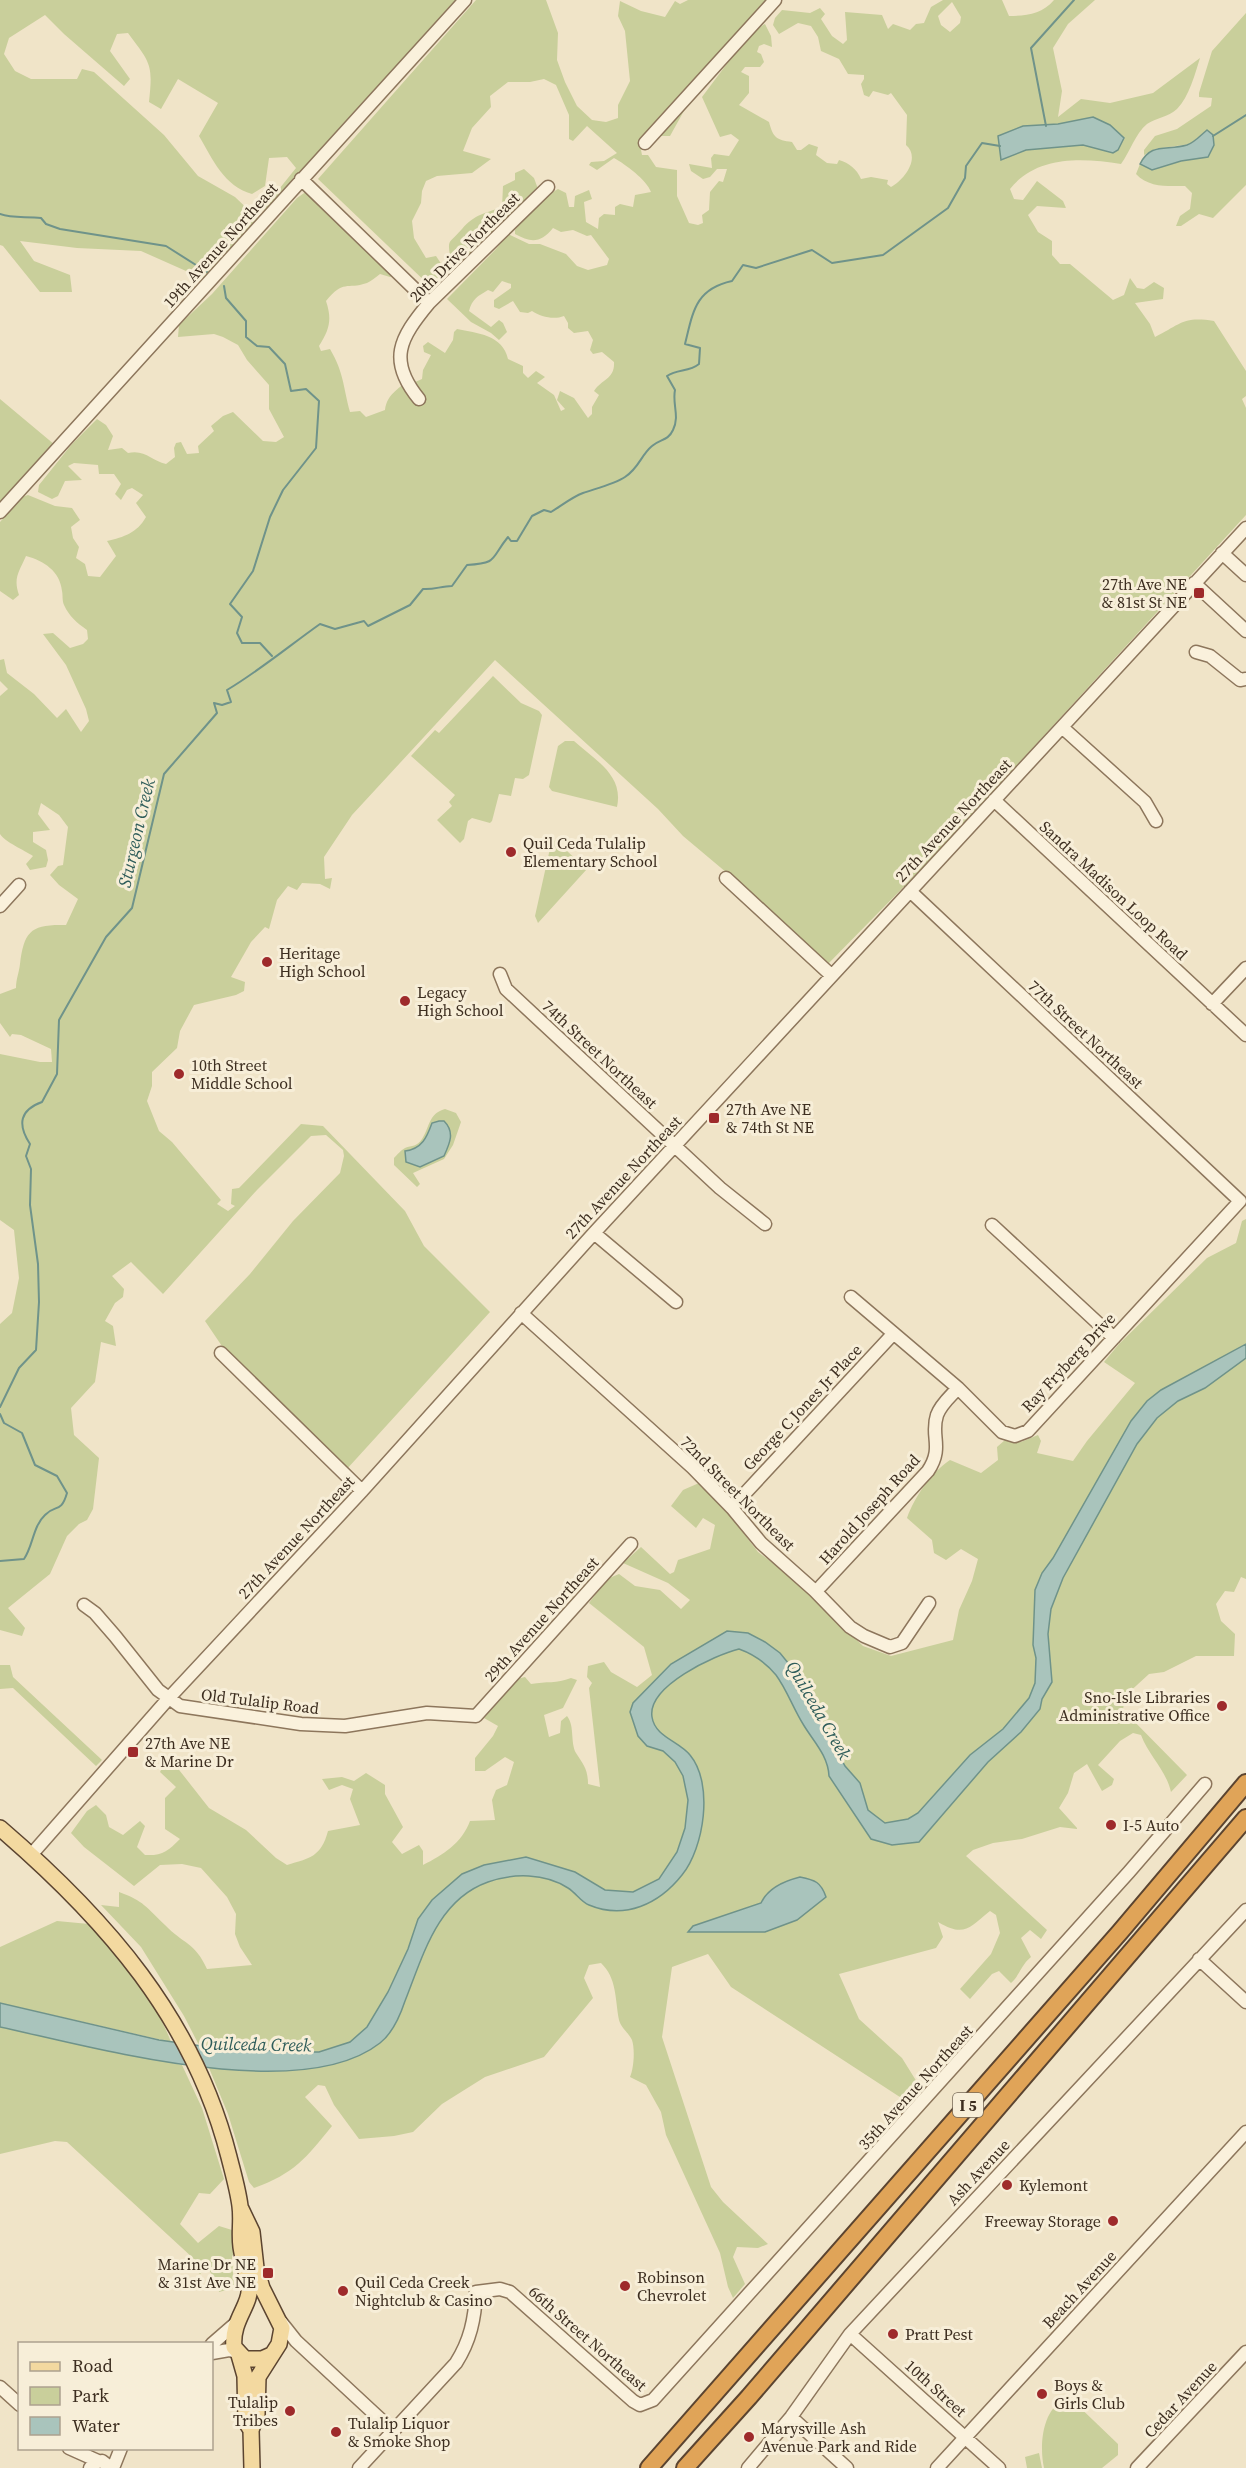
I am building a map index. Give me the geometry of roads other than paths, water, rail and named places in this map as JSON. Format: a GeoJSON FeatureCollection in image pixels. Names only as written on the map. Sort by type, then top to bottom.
{"type":"FeatureCollection","features":[{"type":"Feature","properties":{"kind":"highway","name":"I 5"},"geometry":{"type":"LineString","coordinates":[[649,2468],[1104,1950],[1246,1782]]}},
{"type":"Feature","properties":{"kind":"highway","name":"I 5"},"geometry":{"type":"LineString","coordinates":[[685,2468],[749,2397],[1246,1818]]}},
{"type":"Feature","properties":{"kind":"highway"},"geometry":{"type":"LineString","coordinates":[[696,2468],[749,2397]]}},
{"type":"Feature","properties":{"kind":"highway"},"geometry":{"type":"LineString","coordinates":[[644,2468],[687,2426]]}},
{"type":"Feature","properties":{"kind":"main road"},"geometry":{"type":"LineString","coordinates":[[0,1828],[88,1910],[144,1978],[170,2016],[189,2050],[220,2127],[240,2207],[240,2244],[250,2290],[233,2339],[245,2376],[246,2422],[251,2430]]}},
{"type":"Feature","properties":{"kind":"main road"},"geometry":{"type":"LineString","coordinates":[[240,2207],[252,2232],[256,2268],[262,2288],[278,2316],[282,2334],[258,2377],[257,2414],[251,2430],[252,2468]]}},
{"type":"Feature","properties":{"kind":"main road"},"geometry":{"type":"LineString","coordinates":[[239,2317],[249,2306],[259,2304],[266,2305],[278,2316]]}},
{"type":"Feature","properties":{"kind":"main road"},"geometry":{"type":"LineString","coordinates":[[238,2354],[252,2360],[273,2352]]}},
{"type":"Feature","properties":{"kind":"street","name":"19th Avenue Northeast"},"geometry":{"type":"LineString","coordinates":[[0,512],[465,0]]}},
{"type":"Feature","properties":{"kind":"street"},"geometry":{"type":"LineString","coordinates":[[645,143],[775,0]]}},
{"type":"Feature","properties":{"kind":"street"},"geometry":{"type":"LineString","coordinates":[[301,179],[429,303]]}},
{"type":"Feature","properties":{"kind":"street","name":"20th Drive Northeast"},"geometry":{"type":"LineString","coordinates":[[419,399],[405,378],[399,348],[412,323],[429,303],[548,187]]}},
{"type":"Feature","properties":{"kind":"street","name":"27th Avenue Northeast"},"geometry":{"type":"LineString","coordinates":[[31,1855],[168,1699],[362,1491],[594,1233],[1246,528]]}},
{"type":"Feature","properties":{"kind":"street"},"geometry":{"type":"LineString","coordinates":[[1222,553],[1246,575]]}},
{"type":"Feature","properties":{"kind":"street"},"geometry":{"type":"LineString","coordinates":[[1194,583],[1246,631]]}},
{"type":"Feature","properties":{"kind":"street"},"geometry":{"type":"LineString","coordinates":[[1196,652],[1210,656],[1240,680],[1246,679]]}},
{"type":"Feature","properties":{"kind":"street"},"geometry":{"type":"LineString","coordinates":[[1063,728],[1145,802],[1156,821]]}},
{"type":"Feature","properties":{"kind":"street","name":"Sandra Madison Loop Road"},"geometry":{"type":"LineString","coordinates":[[994,800],[1246,1035]]}},
{"type":"Feature","properties":{"kind":"street"},"geometry":{"type":"LineString","coordinates":[[726,878],[831,975]]}},
{"type":"Feature","properties":{"kind":"street"},"geometry":{"type":"LineString","coordinates":[[0,906],[19,885]]}},
{"type":"Feature","properties":{"kind":"street","name":"77th Street Northeast"},"geometry":{"type":"LineString","coordinates":[[909,891],[1243,1201]]}},
{"type":"Feature","properties":{"kind":"street"},"geometry":{"type":"LineString","coordinates":[[1212,1004],[1246,968]]}},
{"type":"Feature","properties":{"kind":"street","name":"74th Street Northeast"},"geometry":{"type":"LineString","coordinates":[[500,974],[503,992],[720,1188],[765,1224]]}},
{"type":"Feature","properties":{"kind":"street","name":"Ray Fryberg Drive"},"geometry":{"type":"LineString","coordinates":[[851,1297],[958,1388],[1002,1432],[1015,1436],[1028,1431],[1243,1201]]}},
{"type":"Feature","properties":{"kind":"street"},"geometry":{"type":"LineString","coordinates":[[992,1225],[1114,1338]]}},
{"type":"Feature","properties":{"kind":"street"},"geometry":{"type":"LineString","coordinates":[[594,1233],[675,1302]]}},
{"type":"Feature","properties":{"kind":"street","name":"72nd Street Northeast"},"geometry":{"type":"LineString","coordinates":[[521,1313],[693,1468],[732,1508],[760,1543],[815,1591],[850,1627],[890,1647],[902,1643],[929,1603]]}},
{"type":"Feature","properties":{"kind":"street","name":"George C Jones Jr Place"},"geometry":{"type":"LineString","coordinates":[[736,1503],[893,1334]]}},
{"type":"Feature","properties":{"kind":"street"},"geometry":{"type":"LineString","coordinates":[[221,1353],[362,1491]]}},
{"type":"Feature","properties":{"kind":"street","name":"Harold Joseph Road"},"geometry":{"type":"LineString","coordinates":[[821,1586],[928,1471],[936,1454],[935,1422],[938,1413],[958,1388]]}},
{"type":"Feature","properties":{"kind":"street","name":"29th Avenue Northeast"},"geometry":{"type":"LineString","coordinates":[[476,1716],[631,1544]]}},
{"type":"Feature","properties":{"kind":"street","name":"Old Tulalip Road"},"geometry":{"type":"LineString","coordinates":[[84,1605],[95,1613],[158,1690],[173,1704],[301,1724],[345,1726],[427,1713],[476,1716]]}},
{"type":"Feature","properties":{"kind":"street","name":"35th Avenue Northeast"},"geometry":{"type":"LineString","coordinates":[[643,2404],[653,2400],[678,2374],[1129,1872],[1204,1784]]}},
{"type":"Feature","properties":{"kind":"street","name":"Ash Avenue"},"geometry":{"type":"LineString","coordinates":[[748,2468],[791,2417],[850,2334],[1246,1910]]}},
{"type":"Feature","properties":{"kind":"street"},"geometry":{"type":"LineString","coordinates":[[1199,1959],[1246,2002]]}},
{"type":"Feature","properties":{"kind":"street","name":"Beach Avenue"},"geometry":{"type":"LineString","coordinates":[[937,2468],[1246,2132]]}},
{"type":"Feature","properties":{"kind":"street","name":"66th Street Northeast"},"geometry":{"type":"LineString","coordinates":[[392,2430],[456,2363],[473,2325],[476,2292],[500,2289],[510,2292],[633,2401],[643,2404]]}},
{"type":"Feature","properties":{"kind":"street"},"geometry":{"type":"LineString","coordinates":[[278,2316],[306,2351],[392,2430],[359,2468]]}},
{"type":"Feature","properties":{"kind":"street"},"geometry":{"type":"LineString","coordinates":[[213,2343],[239,2317]]}},
{"type":"Feature","properties":{"kind":"street","name":"10th Street"},"geometry":{"type":"LineString","coordinates":[[850,2334],[999,2468]]}},
{"type":"Feature","properties":{"kind":"street"},"geometry":{"type":"LineString","coordinates":[[273,2352],[293,2348],[306,2351]]}},
{"type":"Feature","properties":{"kind":"street"},"geometry":{"type":"LineString","coordinates":[[213,2353],[229,2350],[238,2354]]}},
{"type":"Feature","properties":{"kind":"street","name":"Cedar Avenue"},"geometry":{"type":"LineString","coordinates":[[1137,2468],[1246,2352]]}},
{"type":"Feature","properties":{"kind":"street"},"geometry":{"type":"LineString","coordinates":[[0,2387],[18,2403]]}},
{"type":"Feature","properties":{"kind":"street"},"geometry":{"type":"LineString","coordinates":[[791,2417],[847,2468]]}},
{"type":"Feature","properties":{"kind":"street"},"geometry":{"type":"LineString","coordinates":[[72,2450],[100,2466]]}},
{"type":"Feature","properties":{"kind":"street"},"geometry":{"type":"LineString","coordinates":[[100,2466],[112,2450]]}},
{"type":"Feature","properties":{"kind":"street"},"geometry":{"type":"LineString","coordinates":[[100,2466],[119,2450]]}},
{"type":"Feature","properties":{"kind":"water"},"geometry":{"type":"Polygon","coordinates":[[[1093,117],[1110,125],[1124,138],[1118,150],[1113,153],[1083,145],[1026,150],[1001,160],[998,136],[1023,126],[1058,124],[1093,117]]]}},
{"type":"Feature","properties":{"kind":"water"},"geometry":{"type":"Polygon","coordinates":[[[1207,130],[1213,135],[1214,145],[1208,157],[1181,161],[1152,170],[1140,164],[1144,157],[1154,150],[1187,145],[1207,130]]]}},
{"type":"Feature","properties":{"kind":"water"},"geometry":{"type":"Polygon","coordinates":[[[444,1121],[450,1133],[450,1142],[444,1156],[420,1167],[406,1162],[405,1151],[420,1145],[432,1123],[444,1121]]]}},
{"type":"Feature","properties":{"kind":"water","name":"Quilceda Creek"},"geometry":{"type":"Polygon","coordinates":[[[1246,1344],[1246,1358],[1205,1388],[1178,1401],[1157,1418],[1137,1444],[1063,1578],[1051,1609],[1048,1634],[1052,1682],[1042,1699],[1040,1709],[1021,1732],[988,1762],[919,1842],[892,1845],[871,1839],[829,1776],[823,1755],[776,1675],[759,1659],[739,1649],[700,1665],[671,1683],[653,1705],[654,1724],[662,1734],[690,1755],[697,1767],[704,1799],[701,1833],[696,1849],[690,1863],[673,1885],[652,1901],[628,1910],[615,1911],[589,1905],[568,1888],[539,1877],[508,1877],[488,1882],[471,1890],[456,1902],[434,1931],[398,2018],[389,2034],[380,2043],[345,2061],[300,2070],[249,2071],[195,2066],[87,2047],[0,2027],[0,2003],[159,2040],[216,2048],[250,2047],[278,2052],[319,2052],[350,2042],[367,2027],[388,1992],[408,1949],[418,1919],[432,1900],[462,1874],[484,1865],[526,1857],[575,1872],[605,1890],[633,1892],[659,1879],[677,1852],[685,1828],[688,1800],[683,1776],[675,1762],[663,1751],[647,1746],[638,1736],[630,1712],[633,1703],[671,1664],[727,1631],[748,1633],[780,1653],[793,1669],[845,1766],[860,1783],[868,1810],[885,1823],[908,1819],[918,1813],[970,1755],[1003,1729],[1029,1698],[1035,1683],[1036,1658],[1033,1645],[1035,1590],[1042,1573],[1053,1558],[1131,1421],[1147,1401],[1161,1390],[1246,1344]]]}},
{"type":"Feature","properties":{"kind":"water"},"geometry":{"type":"Polygon","coordinates":[[[800,1877],[817,1882],[826,1897],[797,1920],[765,1932],[688,1932],[693,1926],[761,1903],[777,1886],[800,1877]]]}},
{"type":"Feature","properties":{"kind":"waterway"},"geometry":{"type":"LineString","coordinates":[[1046,126],[1031,48],[1074,0]]}},
{"type":"Feature","properties":{"kind":"waterway","name":"Sturgeon Creek"},"geometry":{"type":"LineString","coordinates":[[1213,136],[1246,115]]}},
{"type":"Feature","properties":{"kind":"waterway","name":"Sturgeon Creek"},"geometry":{"type":"LineString","coordinates":[[0,1407],[19,1368],[36,1350],[39,1302],[38,1264],[30,1205],[31,1169],[26,1156],[30,1144],[23,1130],[23,1118],[29,1109],[42,1102],[57,1074],[59,1020],[106,937],[132,908],[164,774],[217,713],[214,703],[222,705],[231,702],[227,690],[320,624],[335,629],[364,621],[368,626],[410,605],[423,589],[452,586],[467,565],[489,561],[508,537],[511,541],[517,541],[532,516],[544,510],[551,512],[579,495],[621,480],[634,470],[648,450],[669,436],[673,430],[676,420],[675,390],[667,376],[699,364],[700,348],[685,344],[694,312],[703,296],[710,290],[732,281],[743,265],[756,268],[812,250],[832,263],[883,255],[948,208],[965,178],[966,166],[982,143],[1000,146]]}},
{"type":"Feature","properties":{"kind":"waterway"},"geometry":{"type":"LineString","coordinates":[[0,214],[41,218],[46,224],[60,229],[166,246],[207,272]]}},
{"type":"Feature","properties":{"kind":"waterway"},"geometry":{"type":"LineString","coordinates":[[224,286],[226,298],[246,321],[246,337],[257,346],[269,347],[285,364],[291,391],[306,389],[319,401],[316,448],[283,490],[270,517],[253,571],[230,604],[242,617],[237,633],[242,643],[260,643],[272,656]]}},
{"type":"Feature","properties":{"kind":"waterway","name":"Sturgeon Creek"},"geometry":{"type":"LineString","coordinates":[[0,1414],[4,1423],[22,1433],[35,1465],[57,1476],[67,1493],[62,1504],[41,1520],[24,1559],[0,1561]]}},
{"type":"Feature","properties":{"kind":"place","name":"27th Ave NE & 81st St NE"},"geometry":{"type":"Point","coordinates":[1199,593]}},
{"type":"Feature","properties":{"kind":"place","name":"Quil Ceda Tulalip Elementary School"},"geometry":{"type":"Point","coordinates":[511,852]}},
{"type":"Feature","properties":{"kind":"place","name":"Heritage High School"},"geometry":{"type":"Point","coordinates":[267,962]}},
{"type":"Feature","properties":{"kind":"place","name":"Legacy High School"},"geometry":{"type":"Point","coordinates":[405,1001]}},
{"type":"Feature","properties":{"kind":"place","name":"10th Street Middle School"},"geometry":{"type":"Point","coordinates":[179,1074]}},
{"type":"Feature","properties":{"kind":"place","name":"27th Ave NE & 74th St NE"},"geometry":{"type":"Point","coordinates":[714,1118]}},
{"type":"Feature","properties":{"kind":"place","name":"Sno-Isle Libraries Administrative Office"},"geometry":{"type":"Point","coordinates":[1222,1706]}},
{"type":"Feature","properties":{"kind":"place","name":"27th Ave NE & Marine Dr"},"geometry":{"type":"Point","coordinates":[133,1752]}},
{"type":"Feature","properties":{"kind":"place","name":"I-5 Auto"},"geometry":{"type":"Point","coordinates":[1111,1825]}},
{"type":"Feature","properties":{"kind":"place","name":"Kylemont"},"geometry":{"type":"Point","coordinates":[1007,2185]}},
{"type":"Feature","properties":{"kind":"place","name":"Freeway Storage"},"geometry":{"type":"Point","coordinates":[1113,2221]}},
{"type":"Feature","properties":{"kind":"place","name":"Marine Dr NE & 31st Ave NE"},"geometry":{"type":"Point","coordinates":[268,2273]}},
{"type":"Feature","properties":{"kind":"place","name":"Robinson Chevrolet"},"geometry":{"type":"Point","coordinates":[625,2286]}},
{"type":"Feature","properties":{"kind":"place","name":"Quil Ceda Creek Nightclub & Casino"},"geometry":{"type":"Point","coordinates":[343,2291]}},
{"type":"Feature","properties":{"kind":"place","name":"Pratt Pest"},"geometry":{"type":"Point","coordinates":[893,2334]}},
{"type":"Feature","properties":{"kind":"place","name":"Boys & Girls Club"},"geometry":{"type":"Point","coordinates":[1042,2394]}},
{"type":"Feature","properties":{"kind":"place","name":"Tulalip Tribes"},"geometry":{"type":"Point","coordinates":[290,2411]}},
{"type":"Feature","properties":{"kind":"place","name":"Tulalip Liquor & Smoke Shop"},"geometry":{"type":"Point","coordinates":[336,2432]}},
{"type":"Feature","properties":{"kind":"place","name":"Marysville Ash Avenue Park and Ride"},"geometry":{"type":"Point","coordinates":[749,2437]}}]}
